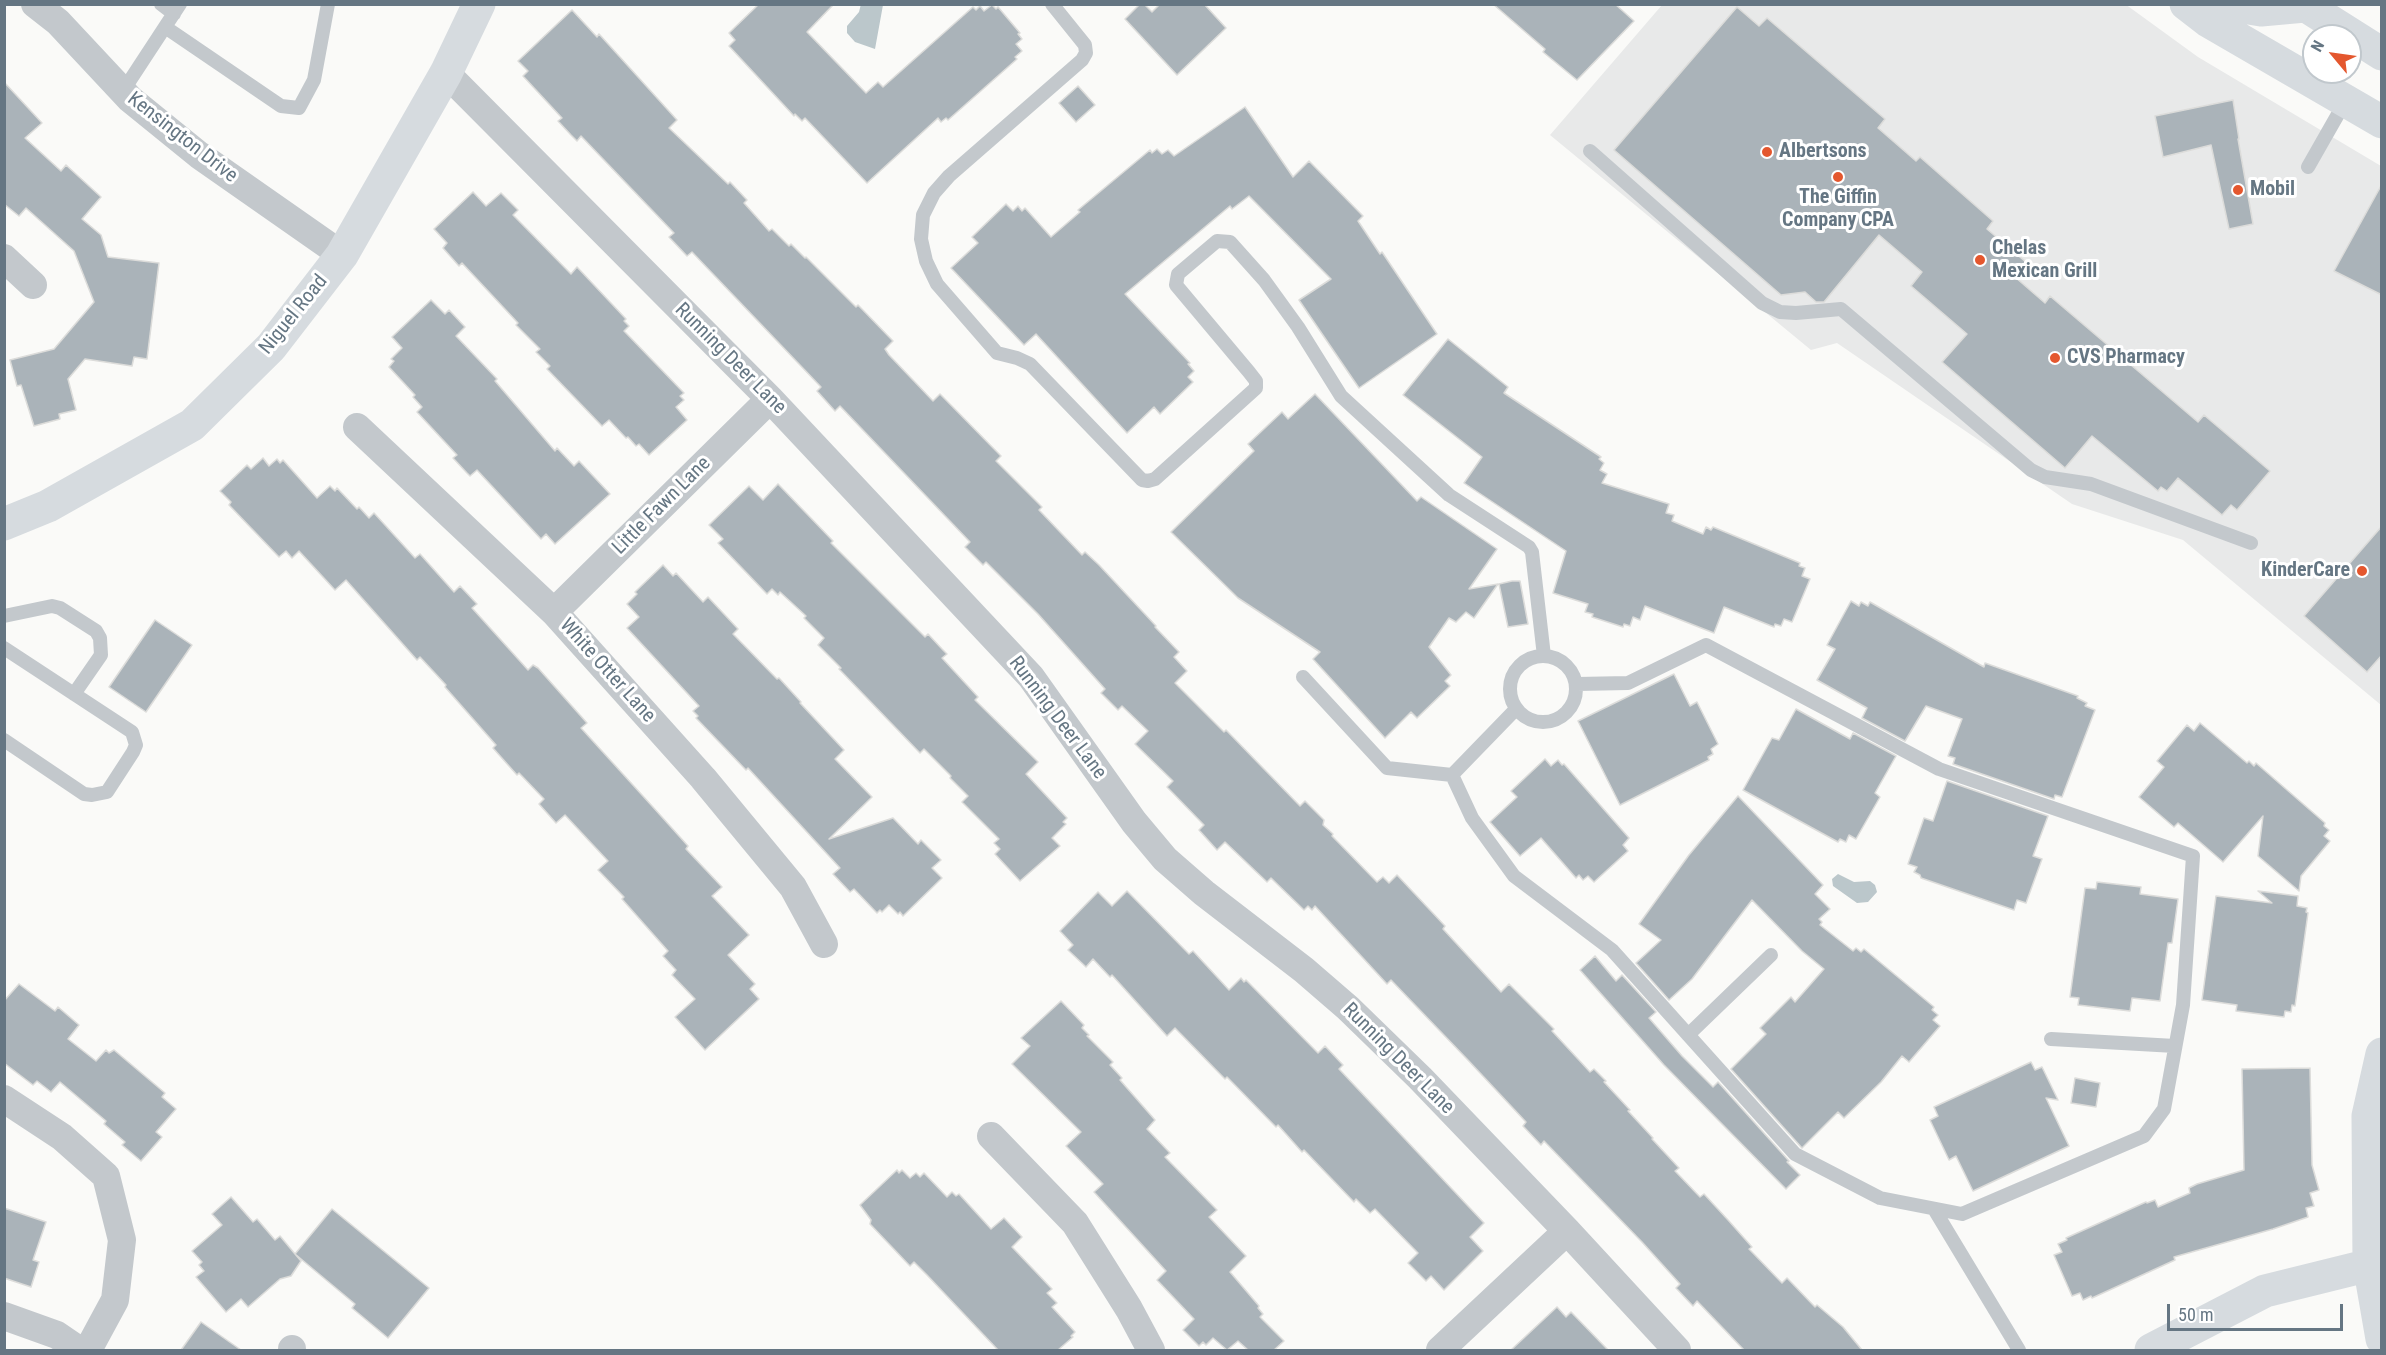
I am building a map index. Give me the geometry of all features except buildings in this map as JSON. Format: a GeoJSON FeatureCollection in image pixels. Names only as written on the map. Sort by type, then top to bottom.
{"type":"FeatureCollection","features":[{"type":"Feature","properties":{"kind":"main road","name":"Niguel Road"},"geometry":{"type":"LineString","coordinates":[[4,524],[48,506],[192,425],[271,347],[342,255],[446,73],[480,4]]}},
{"type":"Feature","properties":{"kind":"main road"},"geometry":{"type":"LineString","coordinates":[[2200,7],[2260,10],[2304,5],[2382,54]]}},
{"type":"Feature","properties":{"kind":"main road"},"geometry":{"type":"LineString","coordinates":[[2200,7],[2345,102],[2382,122]]}},
{"type":"Feature","properties":{"kind":"main road"},"geometry":{"type":"LineString","coordinates":[[2382,1054],[2368,1116],[2375,1263],[2382,1339]]}},
{"type":"Feature","properties":{"kind":"main road"},"geometry":{"type":"LineString","coordinates":[[2151,1350],[2265,1291],[2375,1263]]}},
{"type":"Feature","properties":{"kind":"street","name":"Kensington Drive"},"geometry":{"type":"LineString","coordinates":[[35,4],[58,22],[123,91],[199,155],[342,255]]}},
{"type":"Feature","properties":{"kind":"street","name":"Running Deer Lane"},"geometry":{"type":"LineString","coordinates":[[446,73],[770,399],[1031,677],[1134,822],[1165,859],[1348,1008],[1420,1078],[1677,1350]]}},
{"type":"Feature","properties":{"kind":"street"},"geometry":{"type":"LineString","coordinates":[[4,258],[33,285]]}},
{"type":"Feature","properties":{"kind":"street","name":"Little Fawn Lane"},"geometry":{"type":"LineString","coordinates":[[554,612],[770,399]]}},
{"type":"Feature","properties":{"kind":"street","name":"White Otter Lane"},"geometry":{"type":"LineString","coordinates":[[357,427],[554,612],[703,778],[793,887],[824,944]]}},
{"type":"Feature","properties":{"kind":"street"},"geometry":{"type":"LineString","coordinates":[[4,1099],[62,1137],[106,1176],[122,1240],[116,1300],[88,1350]]}},
{"type":"Feature","properties":{"kind":"street"},"geometry":{"type":"LineString","coordinates":[[991,1136],[1075,1223],[1129,1309],[1151,1350]]}},
{"type":"Feature","properties":{"kind":"street"},"geometry":{"type":"LineString","coordinates":[[1440,1350],[1567,1231]]}},
{"type":"Feature","properties":{"kind":"street"},"geometry":{"type":"LineString","coordinates":[[4,1316],[57,1335],[79,1350]]}},
{"type":"Feature","properties":{"kind":"lane"},"geometry":{"type":"LineString","coordinates":[[123,91],[177,9],[161,4]]}},
{"type":"Feature","properties":{"kind":"lane"},"geometry":{"type":"LineString","coordinates":[[165,27],[281,106],[299,108],[314,81],[328,4]]}},
{"type":"Feature","properties":{"kind":"lane"},"geometry":{"type":"LineString","coordinates":[[1052,4],[1085,45],[1086,53],[1082,60],[950,176],[934,193],[923,215],[921,239],[926,261],[937,284],[997,353],[1030,364],[1142,480],[1148,481],[1155,479],[1256,388],[1256,381],[1176,285],[1178,274],[1217,241],[1230,242],[1263,280],[1298,327],[1341,396],[1449,495],[1529,547],[1532,552],[1544,656]]}},
{"type":"Feature","properties":{"kind":"lane"},"geometry":{"type":"LineString","coordinates":[[2308,167],[2345,102]]}},
{"type":"Feature","properties":{"kind":"lane"},"geometry":{"type":"LineString","coordinates":[[1590,151],[1762,303],[1780,312],[1841,309],[2031,470],[2045,477],[2091,484],[2251,543]]}},
{"type":"Feature","properties":{"kind":"lane"},"geometry":{"type":"LineString","coordinates":[[4,616],[52,606],[60,608],[96,631],[100,638],[101,655],[74,694]]}},
{"type":"Feature","properties":{"kind":"lane"},"geometry":{"type":"LineString","coordinates":[[1452,775],[1472,818],[1514,876],[1612,950],[1795,1154],[1880,1198],[1962,1214],[2144,1136],[2164,1109],[2183,1005],[2193,856],[1939,769],[1706,645],[1628,683],[1577,684]]}},
{"type":"Feature","properties":{"kind":"lane"},"geometry":{"type":"LineString","coordinates":[[4,648],[132,732],[135,738],[134,752],[106,792],[92,795],[84,794],[4,740]]}},
{"type":"Feature","properties":{"kind":"lane"},"geometry":{"type":"LineString","coordinates":[[1544,656],[1565,663],[1573,672],[1577,684],[1572,706],[1565,715],[1555,721],[1543,723],[1533,721],[1516,709],[1511,700],[1512,679],[1524,662],[1544,656]]}},
{"type":"Feature","properties":{"kind":"lane"},"geometry":{"type":"LineString","coordinates":[[1303,677],[1387,768],[1452,775]]}},
{"type":"Feature","properties":{"kind":"lane"},"geometry":{"type":"LineString","coordinates":[[1452,775],[1516,709]]}},
{"type":"Feature","properties":{"kind":"lane"},"geometry":{"type":"LineString","coordinates":[[1688,1035],[1771,955]]}},
{"type":"Feature","properties":{"kind":"lane"},"geometry":{"type":"LineString","coordinates":[[2051,1039],[2175,1046]]}},
{"type":"Feature","properties":{"kind":"lane"},"geometry":{"type":"LineString","coordinates":[[1934,1209],[2019,1350]]}},
{"type":"Feature","properties":{"kind":"shaded area"},"geometry":{"type":"Polygon","coordinates":[[[861,4],[883,5],[875,49],[855,42],[847,33],[847,26],[859,12],[861,4]]]}},
{"type":"Feature","properties":{"kind":"shaded area"},"geometry":{"type":"Polygon","coordinates":[[[2125,4],[2198,57],[2381,166],[2381,705],[2183,540],[2072,504],[1837,343],[1811,350],[1550,135],[1662,5],[2125,4]]]}},
{"type":"Feature","properties":{"kind":"shaded area"},"geometry":{"type":"Polygon","coordinates":[[[1838,874],[1854,882],[1870,881],[1875,885],[1877,892],[1868,902],[1857,903],[1833,886],[1832,879],[1838,874]]]}},
{"type":"Feature","properties":{"kind":"place","name":"Albertsons"},"geometry":{"type":"Point","coordinates":[1767,152]}},
{"type":"Feature","properties":{"kind":"place","name":"The Giffin Company CPA"},"geometry":{"type":"Point","coordinates":[1838,177]}},
{"type":"Feature","properties":{"kind":"place","name":"Mobil"},"geometry":{"type":"Point","coordinates":[2238,190]}},
{"type":"Feature","properties":{"kind":"place","name":"Chelas Mexican Grill"},"geometry":{"type":"Point","coordinates":[1980,260]}},
{"type":"Feature","properties":{"kind":"place","name":"CVS Pharmacy"},"geometry":{"type":"Point","coordinates":[2055,358]}},
{"type":"Feature","properties":{"kind":"place","name":"KinderCare"},"geometry":{"type":"Point","coordinates":[2362,571]}}]}
